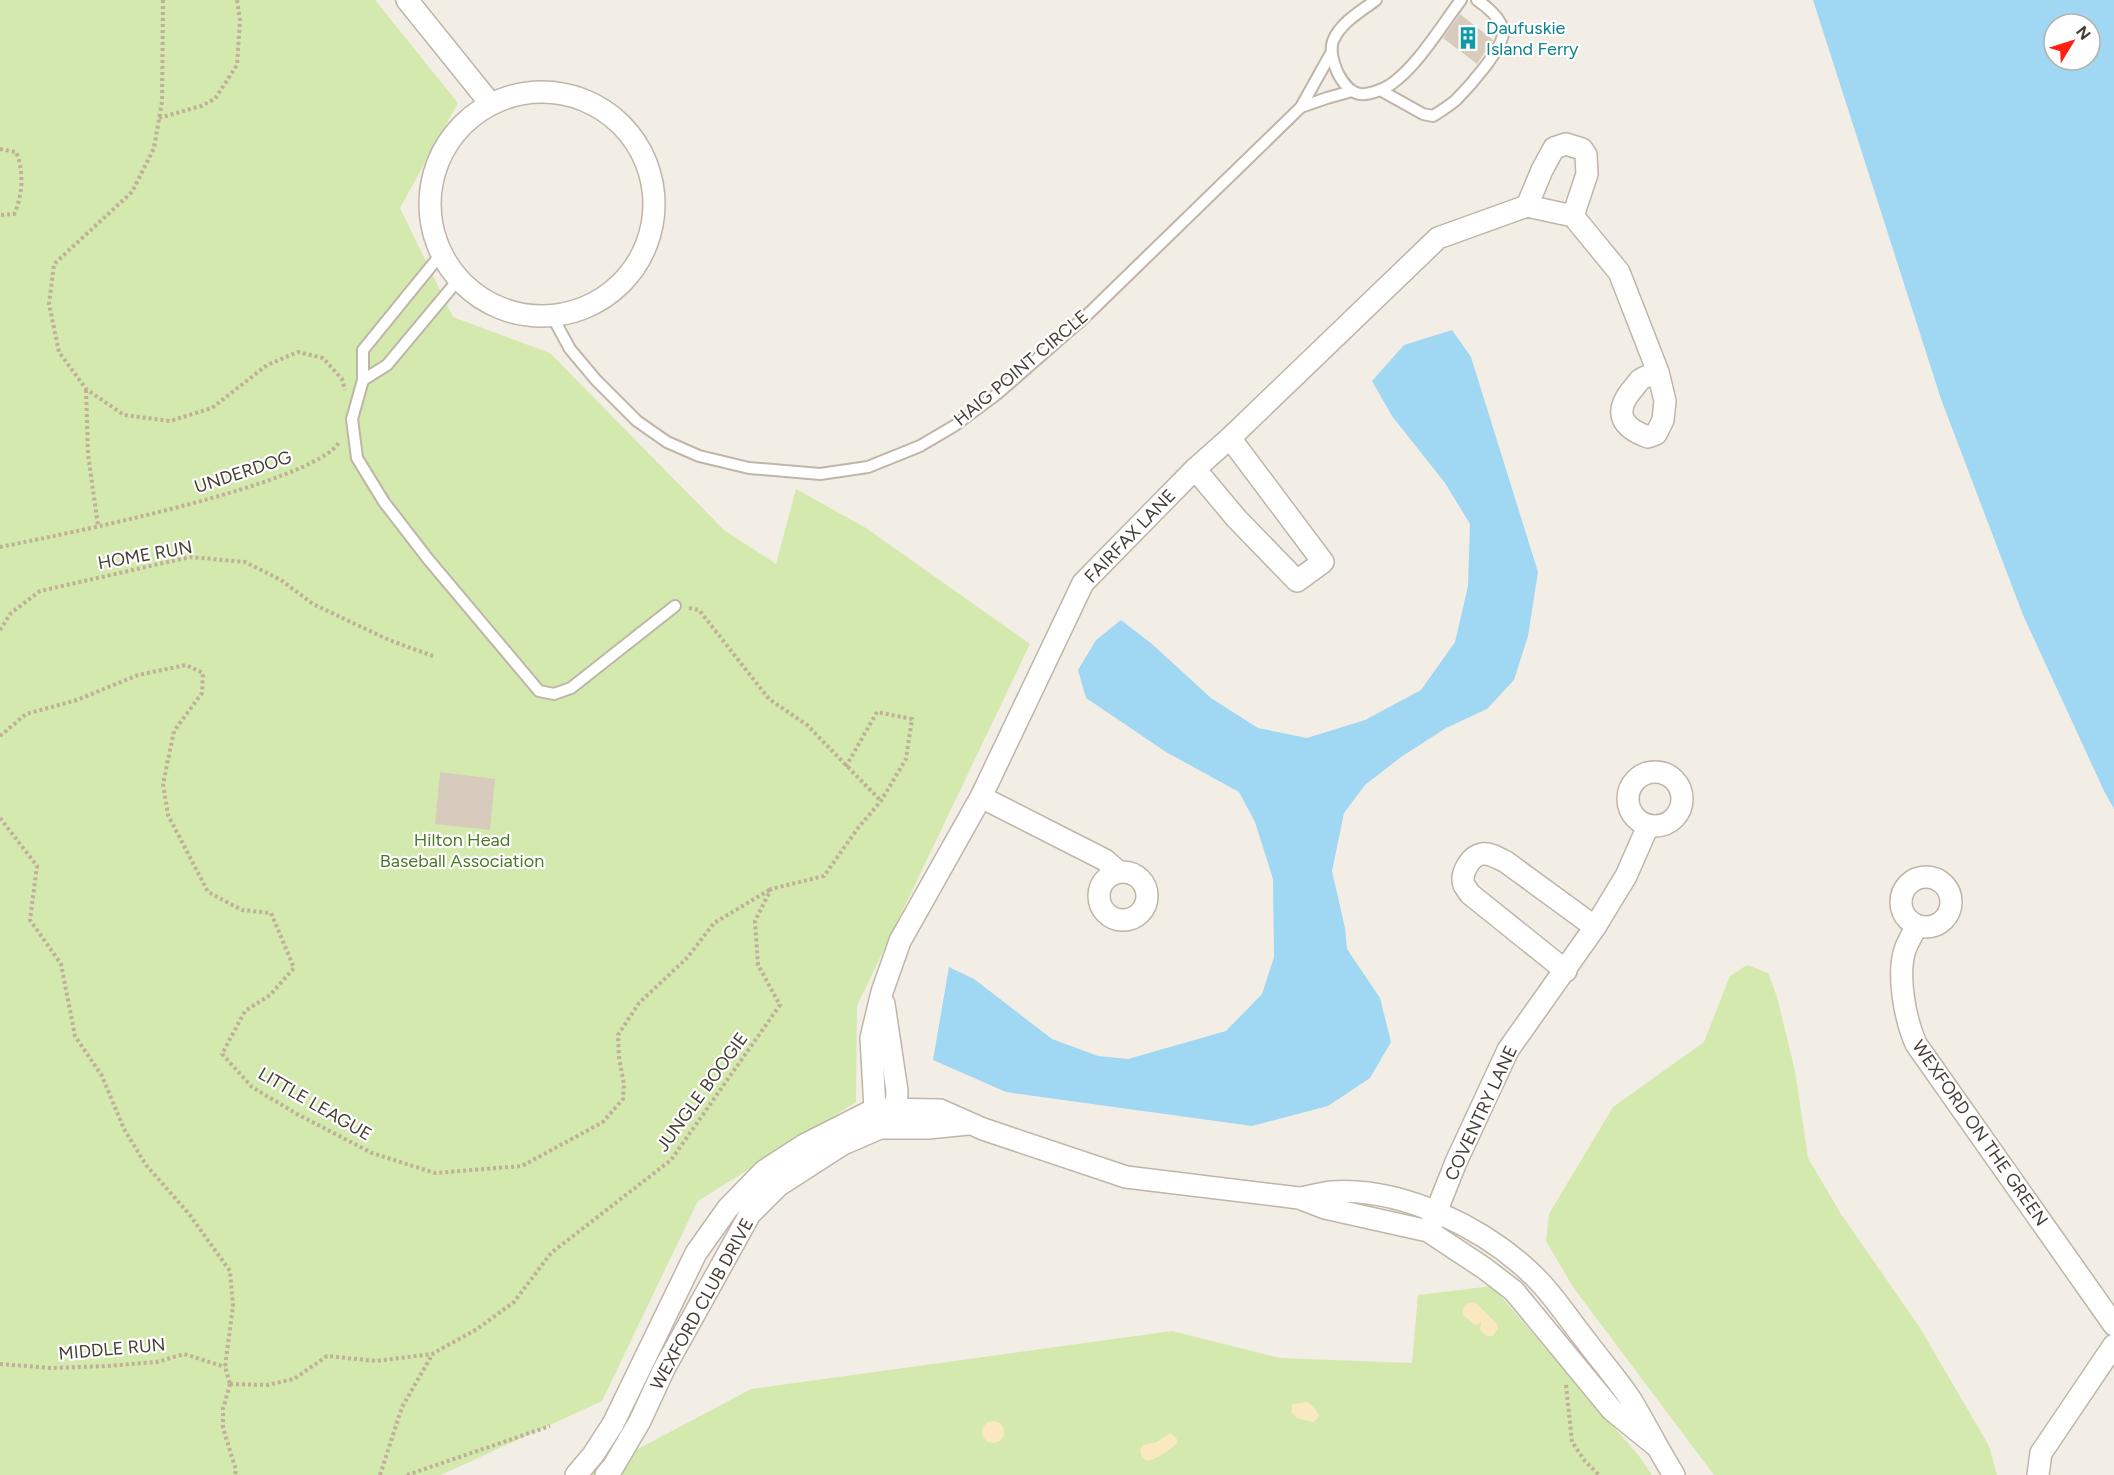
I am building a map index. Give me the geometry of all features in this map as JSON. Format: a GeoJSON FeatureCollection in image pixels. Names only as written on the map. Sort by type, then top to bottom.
{"type":"FeatureCollection","features":[{"type":"Feature","properties":{"kind":"street"},"geometry":{"type":"LineString","coordinates":[[407,0],[490,103]]}},
{"type":"Feature","properties":{"kind":"street"},"geometry":{"type":"LineString","coordinates":[[524,92],[560,92],[594,104],[623,126],[644,156],[654,190],[652,226],[640,260],[617,288],[587,307],[552,316],[518,314],[485,302],[458,280],[441,254],[429,218],[430,183],[442,151],[462,123],[490,103],[524,92]]}},
{"type":"Feature","properties":{"kind":"street"},"geometry":{"type":"LineString","coordinates":[[1573,216],[1587,174],[1586,155],[1582,149],[1566,144],[1554,148],[1527,206],[1573,216],[1619,272],[1658,372]]}},
{"type":"Feature","properties":{"kind":"street","name":"FAIRFAX LANE"},"geometry":{"type":"LineString","coordinates":[[888,1119],[897,1091],[882,992],[900,941],[981,797],[1083,583],[1195,469],[1438,238],[1527,206]]}},
{"type":"Feature","properties":{"kind":"street"},"geometry":{"type":"LineString","coordinates":[[1195,469],[1236,518],[1297,581],[1323,562],[1230,438]]}},
{"type":"Feature","properties":{"kind":"street"},"geometry":{"type":"LineString","coordinates":[[981,797],[1105,860],[1119,872]]}},
{"type":"Feature","properties":{"kind":"street","name":"COVENTRY LANE"},"geometry":{"type":"LineString","coordinates":[[1432,1221],[1456,1162],[1508,1050],[1595,927],[1626,876],[1648,826]]}},
{"type":"Feature","properties":{"kind":"street"},"geometry":{"type":"LineString","coordinates":[[1566,971],[1470,894],[1463,884],[1468,864],[1474,857],[1481,854],[1492,855],[1506,862],[1595,927]]}},
{"type":"Feature","properties":{"kind":"street","name":"WEXFORD ON THE GREEN"},"geometry":{"type":"LineString","coordinates":[[1917,926],[1905,949],[1901,986],[1908,1026],[1916,1044],[2114,1324]]}},
{"type":"Feature","properties":{"kind":"street","name":"WEXFORD CLUB DRIVE"},"geometry":{"type":"LineString","coordinates":[[606,1475],[640,1420],[664,1370],[750,1214],[778,1186],[807,1166],[888,1119]]}},
{"type":"Feature","properties":{"kind":"street","name":"WEXFORD CLUB DRIVE"},"geometry":{"type":"LineString","coordinates":[[576,1475],[593,1455],[620,1411],[696,1253],[728,1208],[764,1171],[804,1145],[888,1119],[969,1124],[1126,1177],[1299,1198],[1325,1208],[1368,1216],[1432,1221],[1484,1268],[1514,1291],[1612,1410],[1655,1445],[1674,1475]]}},
{"type":"Feature","properties":{"kind":"street"},"geometry":{"type":"LineString","coordinates":[[2038,1475],[2041,1453],[2114,1345]]}},
{"type":"Feature","properties":{"kind":"street"},"geometry":{"type":"LineString","coordinates":[[620,1411],[640,1420]]}},
{"type":"Feature","properties":{"kind":"lane"},"geometry":{"type":"LineString","coordinates":[[1301,107],[1330,56],[1332,42],[1340,29],[1376,0]]}},
{"type":"Feature","properties":{"kind":"lane"},"geometry":{"type":"LineString","coordinates":[[1301,107],[1352,92],[1360,94],[1380,90],[1391,84],[1406,71],[1461,0]]}},
{"type":"Feature","properties":{"kind":"lane"},"geometry":{"type":"LineString","coordinates":[[1380,90],[1423,114],[1433,116],[1455,100],[1474,80],[1499,46],[1504,32],[1500,21],[1477,0]]}},
{"type":"Feature","properties":{"kind":"lane"},"geometry":{"type":"LineString","coordinates":[[1330,56],[1335,68],[1352,92]]}},
{"type":"Feature","properties":{"kind":"lane","name":"HAIG POINT CIRCLE"},"geometry":{"type":"LineString","coordinates":[[552,316],[570,350],[596,380],[638,421],[667,442],[699,456],[749,468],[820,474],[868,467],[920,446],[954,426],[997,393],[1085,316],[1301,107]]}},
{"type":"Feature","properties":{"kind":"lane"},"geometry":{"type":"LineString","coordinates":[[441,254],[363,350],[363,380],[352,419],[357,458],[384,502],[428,559],[539,691],[554,694],[571,688],[675,606]]}},
{"type":"Feature","properties":{"kind":"lane"},"geometry":{"type":"LineString","coordinates":[[363,380],[387,365],[458,280]]}},
{"type":"Feature","properties":{"kind":"path"},"geometry":{"type":"LineString","coordinates":[[163,0],[162,102],[154,148],[132,192],[54,264],[49,303],[59,352],[86,389],[124,415],[170,421],[212,408],[267,365],[298,351],[323,358],[342,379],[352,419]]}},
{"type":"Feature","properties":{"kind":"path"},"geometry":{"type":"LineString","coordinates":[[159,118],[201,106],[215,99],[237,64],[240,20],[237,0]]}},
{"type":"Feature","properties":{"kind":"path"},"geometry":{"type":"LineString","coordinates":[[0,148],[16,152],[22,164],[19,204],[14,214],[0,215]]}},
{"type":"Feature","properties":{"kind":"path"},"geometry":{"type":"LineString","coordinates":[[86,389],[88,454],[98,526]]}},
{"type":"Feature","properties":{"kind":"path","name":"UNDERDOG"},"geometry":{"type":"LineString","coordinates":[[0,547],[224,495],[292,472],[335,449],[352,419]]}},
{"type":"Feature","properties":{"kind":"path","name":"HOME RUN"},"geometry":{"type":"LineString","coordinates":[[0,630],[11,613],[40,591],[190,557],[245,562],[281,580],[313,604],[388,639],[433,656]]}},
{"type":"Feature","properties":{"kind":"path"},"geometry":{"type":"LineString","coordinates":[[675,606],[699,610],[769,699],[807,725],[881,801]]}},
{"type":"Feature","properties":{"kind":"path","name":"LITTLE LEAGUE"},"geometry":{"type":"LineString","coordinates":[[0,736],[26,714],[76,700],[138,675],[186,665],[203,673],[202,693],[174,731],[163,784],[168,815],[208,892],[242,910],[271,913],[294,968],[270,994],[245,1011],[222,1054],[252,1086],[297,1114],[372,1153],[435,1173],[522,1166],[603,1122],[623,1099],[624,1085],[618,1035],[639,1003],[687,958],[714,923],[771,889]]}},
{"type":"Feature","properties":{"kind":"path"},"geometry":{"type":"LineString","coordinates":[[771,889],[824,876],[858,828],[881,801],[906,759],[912,719],[877,712],[846,767]]}},
{"type":"Feature","properties":{"kind":"path"},"geometry":{"type":"LineString","coordinates":[[0,818],[37,866],[30,920],[61,964],[75,1036],[102,1076],[124,1129],[146,1166],[189,1214],[230,1271],[233,1306],[225,1367],[230,1384],[223,1409],[223,1428],[236,1470],[235,1475]]}},
{"type":"Feature","properties":{"kind":"path","name":"JUNGLE BOOGIE"},"geometry":{"type":"LineString","coordinates":[[230,1384],[267,1385],[294,1379],[327,1356],[376,1361],[432,1354],[477,1329],[514,1302],[551,1253],[671,1160],[780,1005],[758,965],[755,921],[771,889]]}},
{"type":"Feature","properties":{"kind":"path","name":"MIDDLE RUN"},"geometry":{"type":"LineString","coordinates":[[0,1364],[52,1368],[98,1366],[157,1362],[184,1354],[225,1367]]}},
{"type":"Feature","properties":{"kind":"path"},"geometry":{"type":"LineString","coordinates":[[380,1475],[402,1407],[432,1354]]}},
{"type":"Feature","properties":{"kind":"path"},"geometry":{"type":"LineString","coordinates":[[1562,1377],[1565,1384],[1572,1442],[1585,1461],[1599,1475]]}},
{"type":"Feature","properties":{"kind":"path"},"geometry":{"type":"LineString","coordinates":[[407,1475],[550,1426]]}},
{"type":"Feature","properties":{"kind":"green space","name":"Hilton Head Baseball Association"},"geometry":{"type":"Polygon","coordinates":[[[0,0],[375,0],[458,103],[400,208],[453,317],[550,353],[724,530],[776,564],[796,489],[866,528],[1030,644],[857,1006],[856,1102],[698,1201],[602,1401],[441,1475],[0,1475],[0,0]]]}},
{"type":"Feature","properties":{"kind":"green space"},"geometry":{"type":"Polygon","coordinates":[[[1747,965],[1768,973],[1777,997],[1795,1071],[1808,1158],[1841,1214],[1920,1328],[1989,1446],[1997,1475],[1714,1475],[1573,1287],[1546,1241],[1549,1214],[1613,1107],[1704,1042],[1730,976],[1747,965]]]}},
{"type":"Feature","properties":{"kind":"green space"},"geometry":{"type":"Polygon","coordinates":[[[1492,1286],[1639,1456],[1652,1475],[589,1475],[751,1389],[1172,1331],[1280,1358],[1412,1363],[1418,1295],[1492,1286]]]}},
{"type":"Feature","properties":{"kind":"sand"},"geometry":{"type":"Polygon","coordinates":[[[1475,1302],[1497,1324],[1498,1328],[1493,1336],[1486,1336],[1480,1330],[1481,1322],[1476,1326],[1463,1315],[1463,1309],[1467,1304],[1475,1302]]]}},
{"type":"Feature","properties":{"kind":"sand"},"geometry":{"type":"Polygon","coordinates":[[[1306,1402],[1311,1404],[1319,1415],[1313,1422],[1297,1418],[1291,1412],[1292,1404],[1306,1402]]]}},
{"type":"Feature","properties":{"kind":"sand"},"geometry":{"type":"Polygon","coordinates":[[[993,1421],[1001,1424],[1004,1432],[1001,1440],[993,1443],[985,1440],[982,1432],[985,1424],[993,1421]]]}},
{"type":"Feature","properties":{"kind":"sand"},"geometry":{"type":"Polygon","coordinates":[[[1170,1433],[1177,1439],[1174,1446],[1151,1460],[1147,1461],[1142,1457],[1140,1450],[1143,1445],[1157,1442],[1170,1433]]]}},
{"type":"Feature","properties":{"kind":"water"},"geometry":{"type":"Polygon","coordinates":[[[1813,0],[2114,0],[2114,809],[2023,615],[1941,399],[1813,0]]]}},
{"type":"Feature","properties":{"kind":"water"},"geometry":{"type":"Polygon","coordinates":[[[1452,330],[1471,357],[1538,572],[1528,636],[1514,680],[1487,709],[1446,728],[1401,757],[1365,785],[1344,813],[1332,871],[1345,928],[1347,949],[1380,998],[1391,1042],[1370,1078],[1328,1106],[1252,1126],[1006,1092],[933,1060],[949,967],[974,979],[1052,1039],[1098,1056],[1128,1059],[1226,1031],[1262,994],[1274,957],[1273,879],[1255,822],[1239,792],[1166,752],[1086,698],[1078,670],[1096,640],[1121,620],[1152,644],[1211,698],[1258,728],[1307,738],[1365,720],[1421,690],[1455,642],[1468,586],[1470,524],[1445,483],[1392,416],[1372,381],[1404,345],[1452,330]]]}},
{"type":"Feature","properties":{"kind":"building","name":"Daufuskie Island Ferry"},"geometry":{"type":"Polygon","coordinates":[[[1460,14],[1493,40],[1477,64],[1443,38],[1460,14]]]}},
{"type":"Feature","properties":{"kind":"building"},"geometry":{"type":"Polygon","coordinates":[[[440,772],[495,779],[490,830],[435,824],[440,772]]]}},
{"type":"Feature","properties":{"kind":"place","name":"Daufuskie Island Ferry"},"geometry":{"type":"Point","coordinates":[1468,38]}}]}
